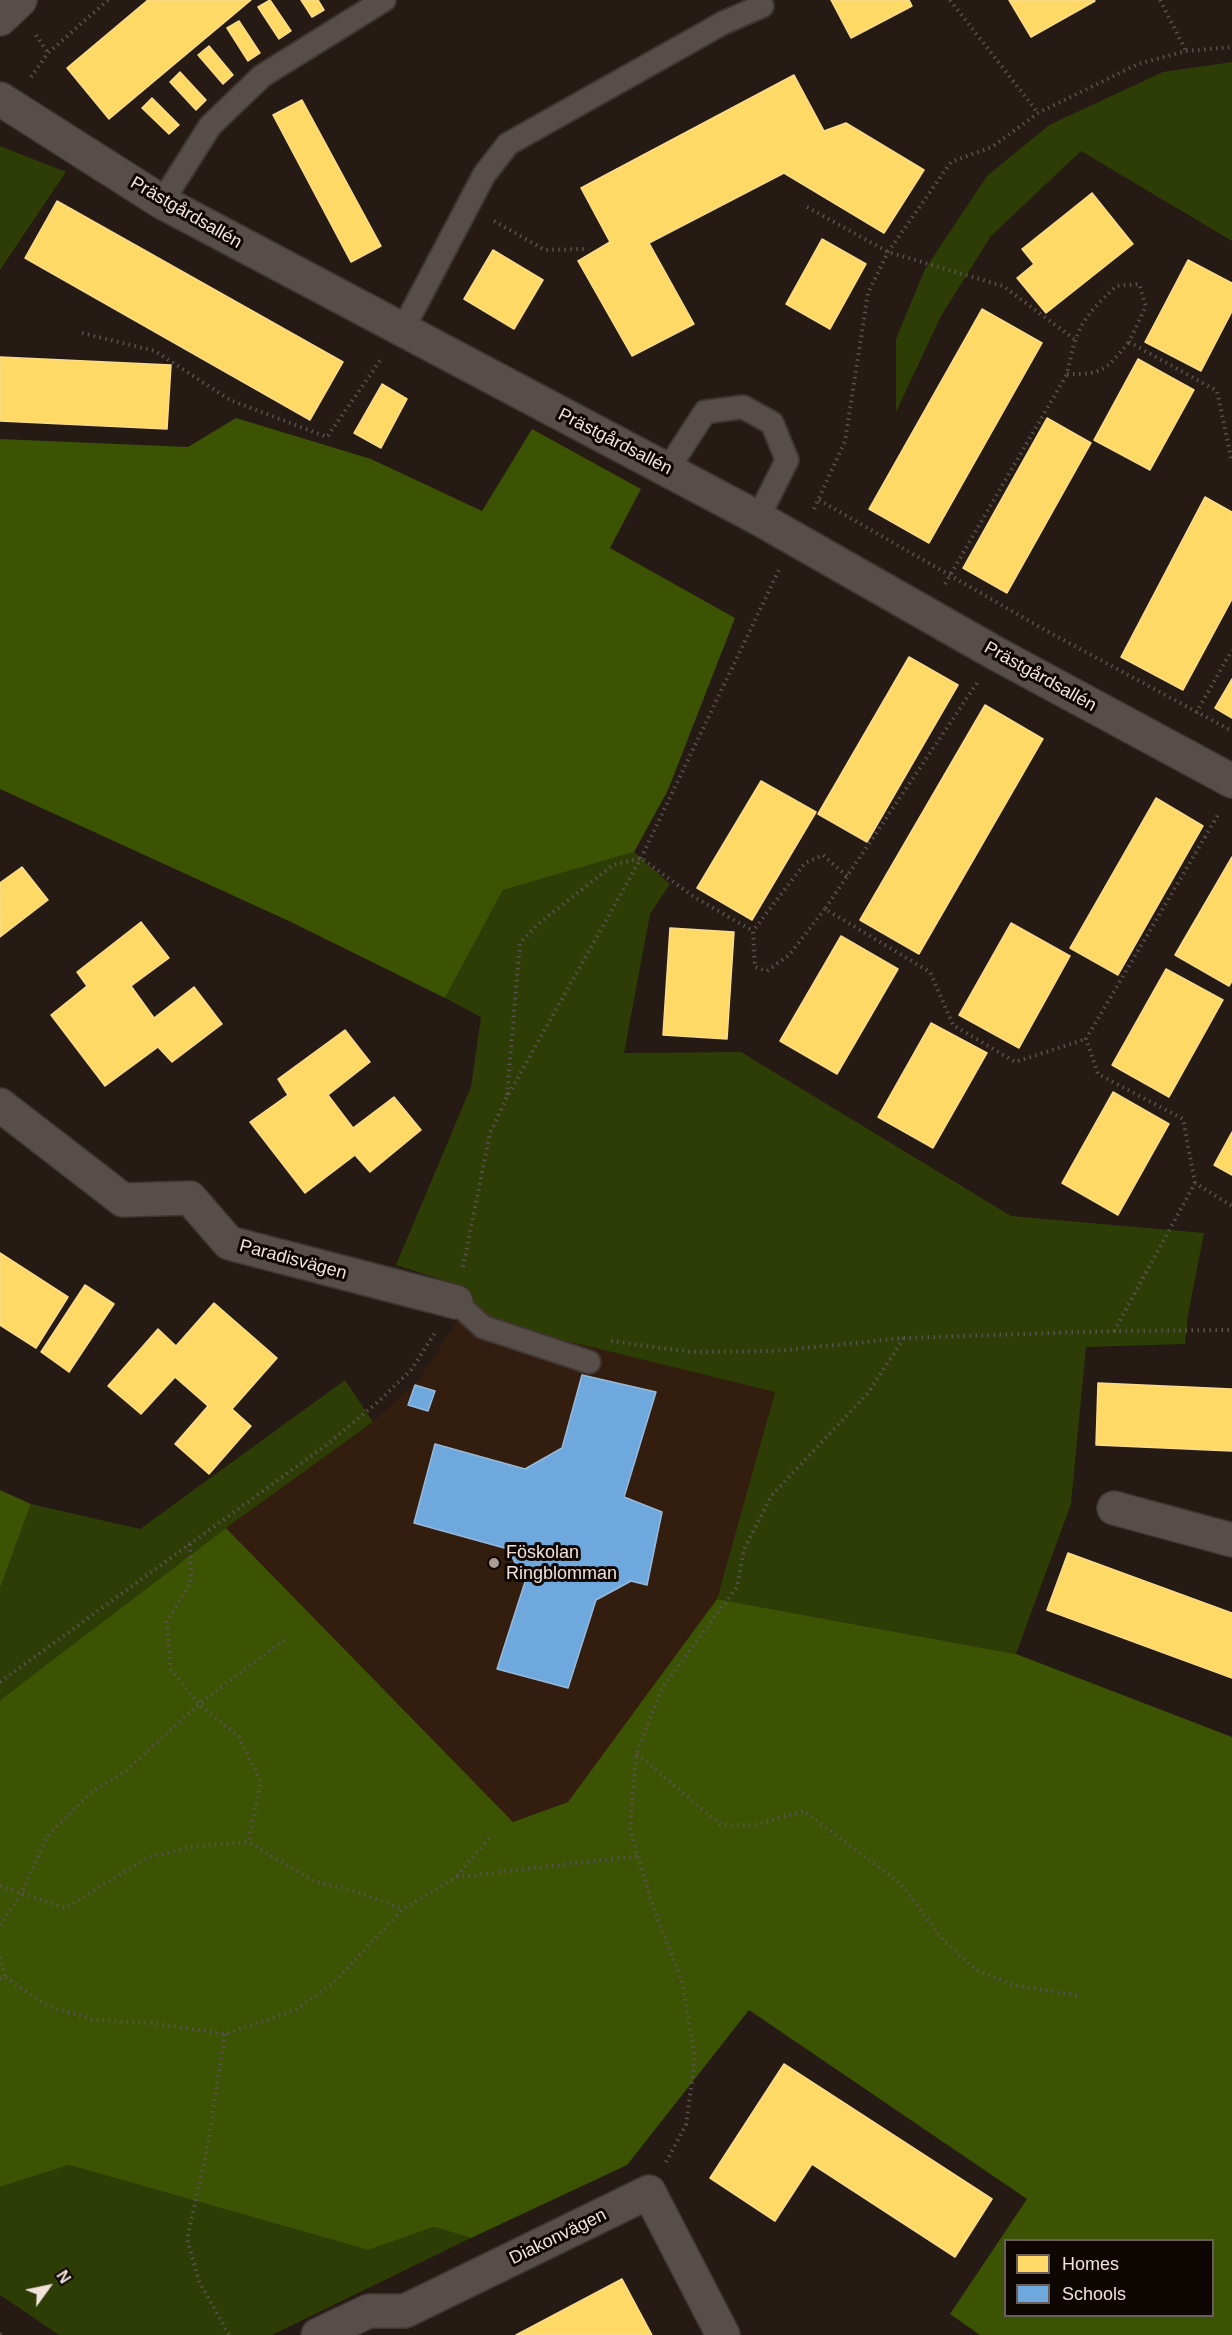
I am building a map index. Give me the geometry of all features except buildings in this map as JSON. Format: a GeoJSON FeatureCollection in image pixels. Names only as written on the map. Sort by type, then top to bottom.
{"type":"FeatureCollection","features":[{"type":"Feature","properties":{"kind":"street"},"geometry":{"type":"LineString","coordinates":[[0,19],[20,0]]}},
{"type":"Feature","properties":{"kind":"street","name":"Prästgårdsallén"},"geometry":{"type":"LineString","coordinates":[[2,101],[162,202],[402,331],[668,469],[995,653],[1232,781]]}},
{"type":"Feature","properties":{"kind":"street","name":"Paradisvägen"},"geometry":{"type":"LineString","coordinates":[[0,1105],[123,1200],[190,1198],[229,1243],[456,1302]]}},
{"type":"Feature","properties":{"kind":"street"},"geometry":{"type":"LineString","coordinates":[[1114,1508],[1230,1538]]}},
{"type":"Feature","properties":{"kind":"street"},"geometry":{"type":"LineString","coordinates":[[649,2192],[723,2335]]}},
{"type":"Feature","properties":{"kind":"street","name":"Diakonvägen"},"geometry":{"type":"LineString","coordinates":[[318,2335],[369,2311],[405,2311],[649,2192]]}},
{"type":"Feature","properties":{"kind":"lane"},"geometry":{"type":"LineString","coordinates":[[162,202],[210,126],[262,76],[384,0]]}},
{"type":"Feature","properties":{"kind":"lane"},"geometry":{"type":"LineString","coordinates":[[402,331],[484,176],[508,144],[723,23],[762,6]]}},
{"type":"Feature","properties":{"kind":"lane"},"geometry":{"type":"LineString","coordinates":[[668,469],[705,412],[743,407],[772,423],[787,460],[758,518]]}},
{"type":"Feature","properties":{"kind":"lane"},"geometry":{"type":"LineString","coordinates":[[456,1302],[483,1328],[589,1362]]}},
{"type":"Feature","properties":{"kind":"path"},"geometry":{"type":"LineString","coordinates":[[2,101],[37,71],[48,53],[108,0]]}},
{"type":"Feature","properties":{"kind":"path"},"geometry":{"type":"LineString","coordinates":[[950,0],[1038,113]]}},
{"type":"Feature","properties":{"kind":"path"},"geometry":{"type":"LineString","coordinates":[[1160,0],[1185,51]]}},
{"type":"Feature","properties":{"kind":"path"},"geometry":{"type":"LineString","coordinates":[[0,1682],[329,1443],[380,1401],[411,1370],[456,1302],[490,1133],[507,1097],[641,858],[780,568],[798,542],[819,500],[844,441],[868,293],[888,252],[951,162],[993,147],[1038,113],[1138,63],[1185,51],[1232,47]]}},
{"type":"Feature","properties":{"kind":"path"},"geometry":{"type":"LineString","coordinates":[[467,206],[545,250],[584,249]]}},
{"type":"Feature","properties":{"kind":"path"},"geometry":{"type":"LineString","coordinates":[[807,207],[888,252],[1003,286],[1074,339]]}},
{"type":"Feature","properties":{"kind":"path"},"geometry":{"type":"LineString","coordinates":[[928,615],[1067,374],[1074,339],[1085,316],[1116,286],[1139,284],[1146,306],[1130,342],[1113,361],[1094,375],[1067,374]]}},
{"type":"Feature","properties":{"kind":"path"},"geometry":{"type":"LineString","coordinates":[[82,333],[155,351],[230,400],[327,437],[402,331]]}},
{"type":"Feature","properties":{"kind":"path"},"geometry":{"type":"LineString","coordinates":[[1130,342],[1217,391],[1232,462]]}},
{"type":"Feature","properties":{"kind":"path"},"geometry":{"type":"LineString","coordinates":[[819,500],[950,576],[1232,731]]}},
{"type":"Feature","properties":{"kind":"path"},"geometry":{"type":"LineString","coordinates":[[1174,750],[1232,650]]}},
{"type":"Feature","properties":{"kind":"path"},"geometry":{"type":"LineString","coordinates":[[848,877],[823,855],[805,863],[753,931],[755,967],[767,971],[789,955],[825,909],[848,877],[995,653]]}},
{"type":"Feature","properties":{"kind":"path"},"geometry":{"type":"LineString","coordinates":[[825,909],[930,972],[953,1025],[1015,1062],[1086,1039],[1219,812]]}},
{"type":"Feature","properties":{"kind":"path"},"geometry":{"type":"LineString","coordinates":[[641,858],[694,897],[753,931]]}},
{"type":"Feature","properties":{"kind":"path"},"geometry":{"type":"LineString","coordinates":[[507,1097],[520,943],[538,924],[613,865],[641,858]]}},
{"type":"Feature","properties":{"kind":"path"},"geometry":{"type":"LineString","coordinates":[[1086,1039],[1098,1074],[1183,1119],[1195,1183],[1114,1331]]}},
{"type":"Feature","properties":{"kind":"path"},"geometry":{"type":"LineString","coordinates":[[1195,1183],[1232,1206]]}},
{"type":"Feature","properties":{"kind":"path"},"geometry":{"type":"LineString","coordinates":[[609,1340],[692,1352],[776,1351],[904,1338],[1114,1331],[1232,1330]]}},
{"type":"Feature","properties":{"kind":"path"},"geometry":{"type":"LineString","coordinates":[[649,2192],[686,2125],[695,2058],[682,1982],[653,1907],[630,1829],[636,1754],[662,1688],[737,1587],[744,1549],[772,1495],[868,1392],[904,1338]]}},
{"type":"Feature","properties":{"kind":"path"},"geometry":{"type":"LineString","coordinates":[[190,1543],[191,1582],[167,1622],[171,1670],[199,1704],[239,1737],[261,1781],[248,1842]]}},
{"type":"Feature","properties":{"kind":"path"},"geometry":{"type":"LineString","coordinates":[[0,1924],[21,1894],[46,1837],[90,1793],[126,1770],[199,1704],[288,1636]]}},
{"type":"Feature","properties":{"kind":"path"},"geometry":{"type":"LineString","coordinates":[[636,1754],[721,1825],[753,1825],[804,1811],[901,1884],[944,1940],[975,1969],[1012,1985],[1082,1996]]}},
{"type":"Feature","properties":{"kind":"path"},"geometry":{"type":"LineString","coordinates":[[0,1957],[2,1978],[48,2006],[94,2020],[152,2023],[225,2034],[295,2010],[333,1983],[403,1909],[457,1876],[490,1837]]}},
{"type":"Feature","properties":{"kind":"path"},"geometry":{"type":"LineString","coordinates":[[0,1886],[65,1908],[149,1857],[195,1846],[248,1842],[314,1881],[358,1892],[403,1909]]}},
{"type":"Feature","properties":{"kind":"path"},"geometry":{"type":"LineString","coordinates":[[457,1876],[638,1857]]}},
{"type":"Feature","properties":{"kind":"path"},"geometry":{"type":"LineString","coordinates":[[225,2034],[210,2132],[187,2239],[199,2281],[229,2335]]}},
{"type":"Feature","properties":{"kind":"shaded area","name":"Föskolan Ringblomman"},"geometry":{"type":"Polygon","coordinates":[[[461,1315],[775,1392],[717,1599],[568,1802],[513,1822],[226,1528],[373,1422],[420,1378],[461,1315]]]}},
{"type":"Feature","properties":{"kind":"green space"},"geometry":{"type":"Polygon","coordinates":[[[1232,62],[1232,241],[1081,151],[991,236],[941,316],[896,412],[896,339],[925,269],[987,176],[1049,125],[1163,72],[1232,62]]]}},
{"type":"Feature","properties":{"kind":"green space"},"geometry":{"type":"Polygon","coordinates":[[[0,146],[66,172],[0,270],[0,146]]]}},
{"type":"Feature","properties":{"kind":"green space"},"geometry":{"type":"Polygon","coordinates":[[[236,418],[371,459],[482,511],[532,429],[641,489],[610,548],[735,618],[668,790],[634,852],[503,890],[445,998],[291,922],[0,789],[0,439],[188,447],[236,418]]]}},
{"type":"Feature","properties":{"kind":"green space"},"geometry":{"type":"Polygon","coordinates":[[[634,852],[670,884],[650,914],[624,1053],[741,1052],[1011,1216],[1204,1233],[1188,1315],[1185,1344],[1086,1347],[1071,1504],[1016,1654],[717,1599],[775,1392],[461,1315],[468,1288],[396,1265],[471,1087],[481,1017],[445,998],[503,890],[634,852]]]}},
{"type":"Feature","properties":{"kind":"green space"},"geometry":{"type":"Polygon","coordinates":[[[345,1380],[373,1422],[226,1528],[0,1700],[0,1588],[31,1504],[140,1529],[345,1380]]]}},
{"type":"Feature","properties":{"kind":"green space"},"geometry":{"type":"Polygon","coordinates":[[[0,1490],[31,1504],[0,1588],[0,1490]]]}},
{"type":"Feature","properties":{"kind":"green space"},"geometry":{"type":"Polygon","coordinates":[[[226,1528],[513,1822],[568,1802],[717,1599],[1016,1654],[1232,1737],[1232,2335],[980,2335],[950,2314],[1027,2199],[749,2010],[627,2165],[471,2238],[434,2227],[368,2250],[69,2165],[0,2187],[0,1700],[226,1528]]]}},
{"type":"Feature","properties":{"kind":"green space"},"geometry":{"type":"Polygon","coordinates":[[[69,2165],[368,2250],[434,2227],[471,2238],[272,2335],[59,2335],[0,2295],[0,2187],[69,2165]]]}},
{"type":"Feature","properties":{"kind":"place","name":"Föskolan Ringblomman"},"geometry":{"type":"Point","coordinates":[494,1563]}}]}
